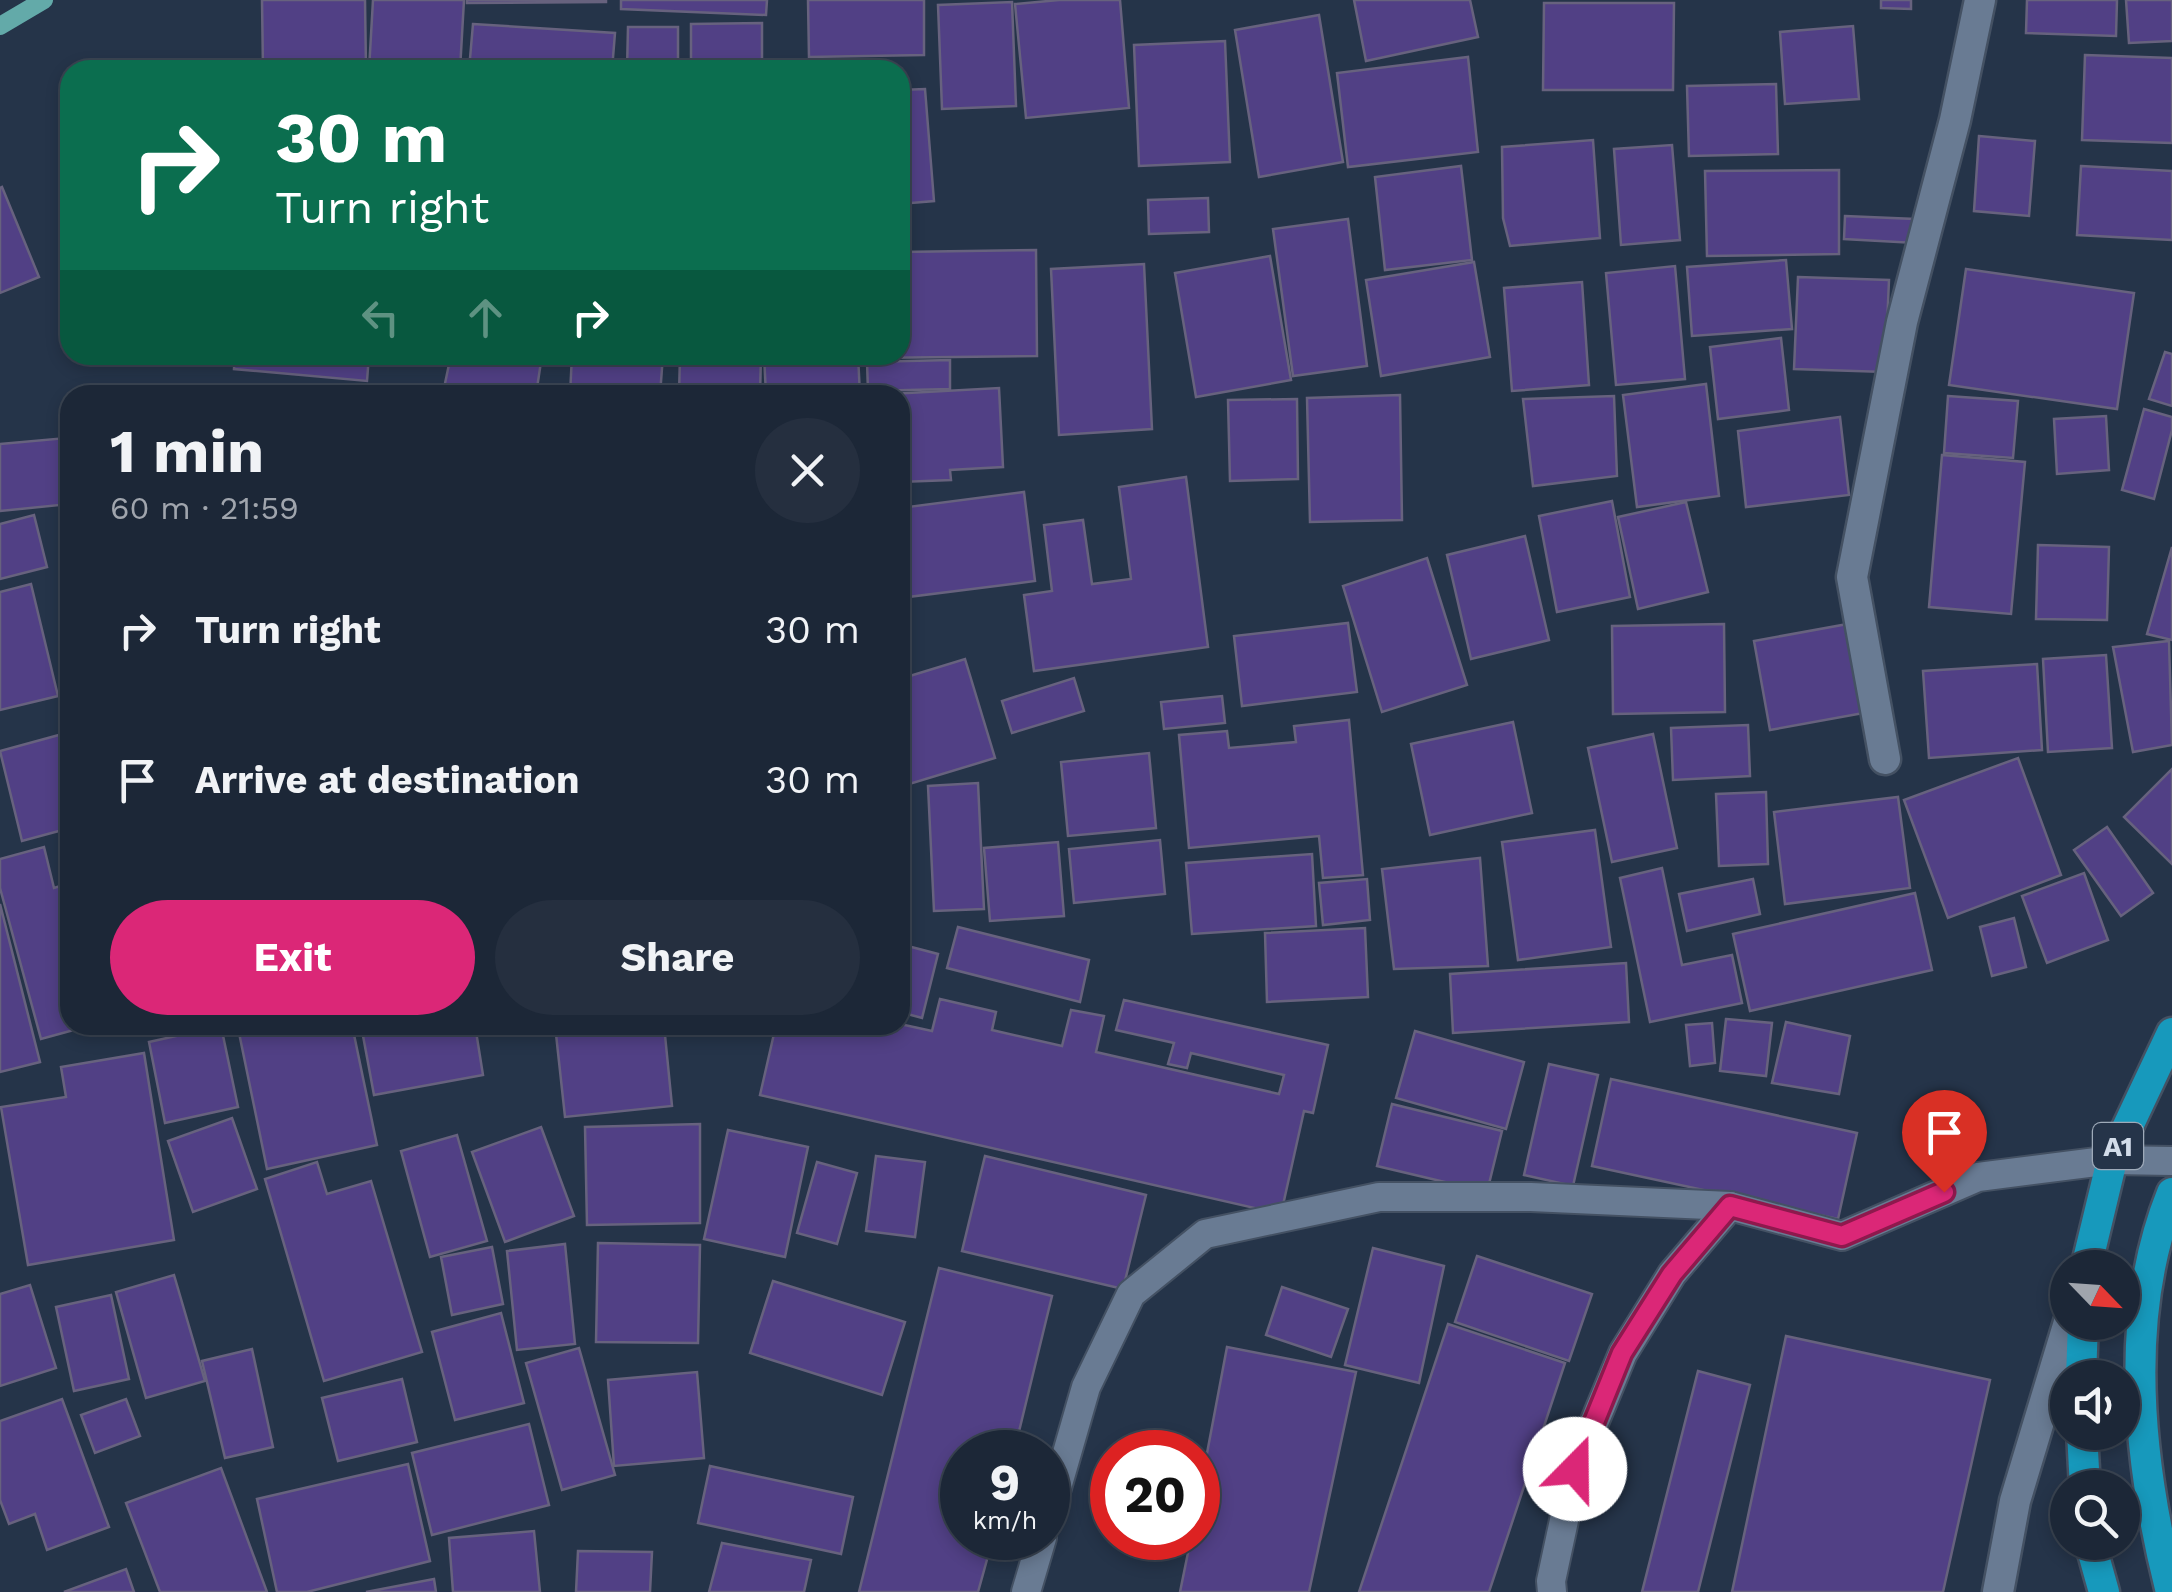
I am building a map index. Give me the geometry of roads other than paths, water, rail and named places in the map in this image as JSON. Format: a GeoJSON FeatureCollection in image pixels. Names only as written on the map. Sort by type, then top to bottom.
{"type":"FeatureCollection","features":[{"type":"Feature","properties":{"kind":"highway","name":"A1"},"geometry":{"type":"LineString","coordinates":[[2090,1250],[2112,1160],[2172,1033]]}},
{"type":"Feature","properties":{"kind":"highway","name":"A1"},"geometry":{"type":"LineString","coordinates":[[2171,1592],[2152,1514],[2140,1378],[2144,1306],[2172,1192]]}},
{"type":"Feature","properties":{"kind":"highway"},"geometry":{"type":"LineString","coordinates":[[2095,1560],[2104,1592]]}},
{"type":"Feature","properties":{"kind":"street"},"geometry":{"type":"LineString","coordinates":[[1886,759],[1852,577],[1902,322],[1955,120],[1980,0]]}},
{"type":"Feature","properties":{"kind":"street"},"geometry":{"type":"LineString","coordinates":[[1998,1592],[2016,1501],[2063,1340]]}},
{"type":"Feature","properties":{"kind":"lane"},"geometry":{"type":"LineString","coordinates":[[1070,1443],[1086,1387],[1131,1294],[1206,1234],[1379,1196],[1531,1197],[1730,1206],[1842,1236],[1978,1177],[2112,1160],[2172,1161]]}},
{"type":"Feature","properties":{"kind":"lane"},"geometry":{"type":"LineString","coordinates":[[1552,1592],[1551,1581],[1575,1469],[1622,1353],[1672,1274],[1730,1206]]}},
{"type":"Feature","properties":{"kind":"lane"},"geometry":{"type":"LineString","coordinates":[[1026,1592],[1035,1560]]}},
{"type":"Feature","properties":{"kind":"waterway"},"geometry":{"type":"LineString","coordinates":[[0,26],[44,0]]}}]}
